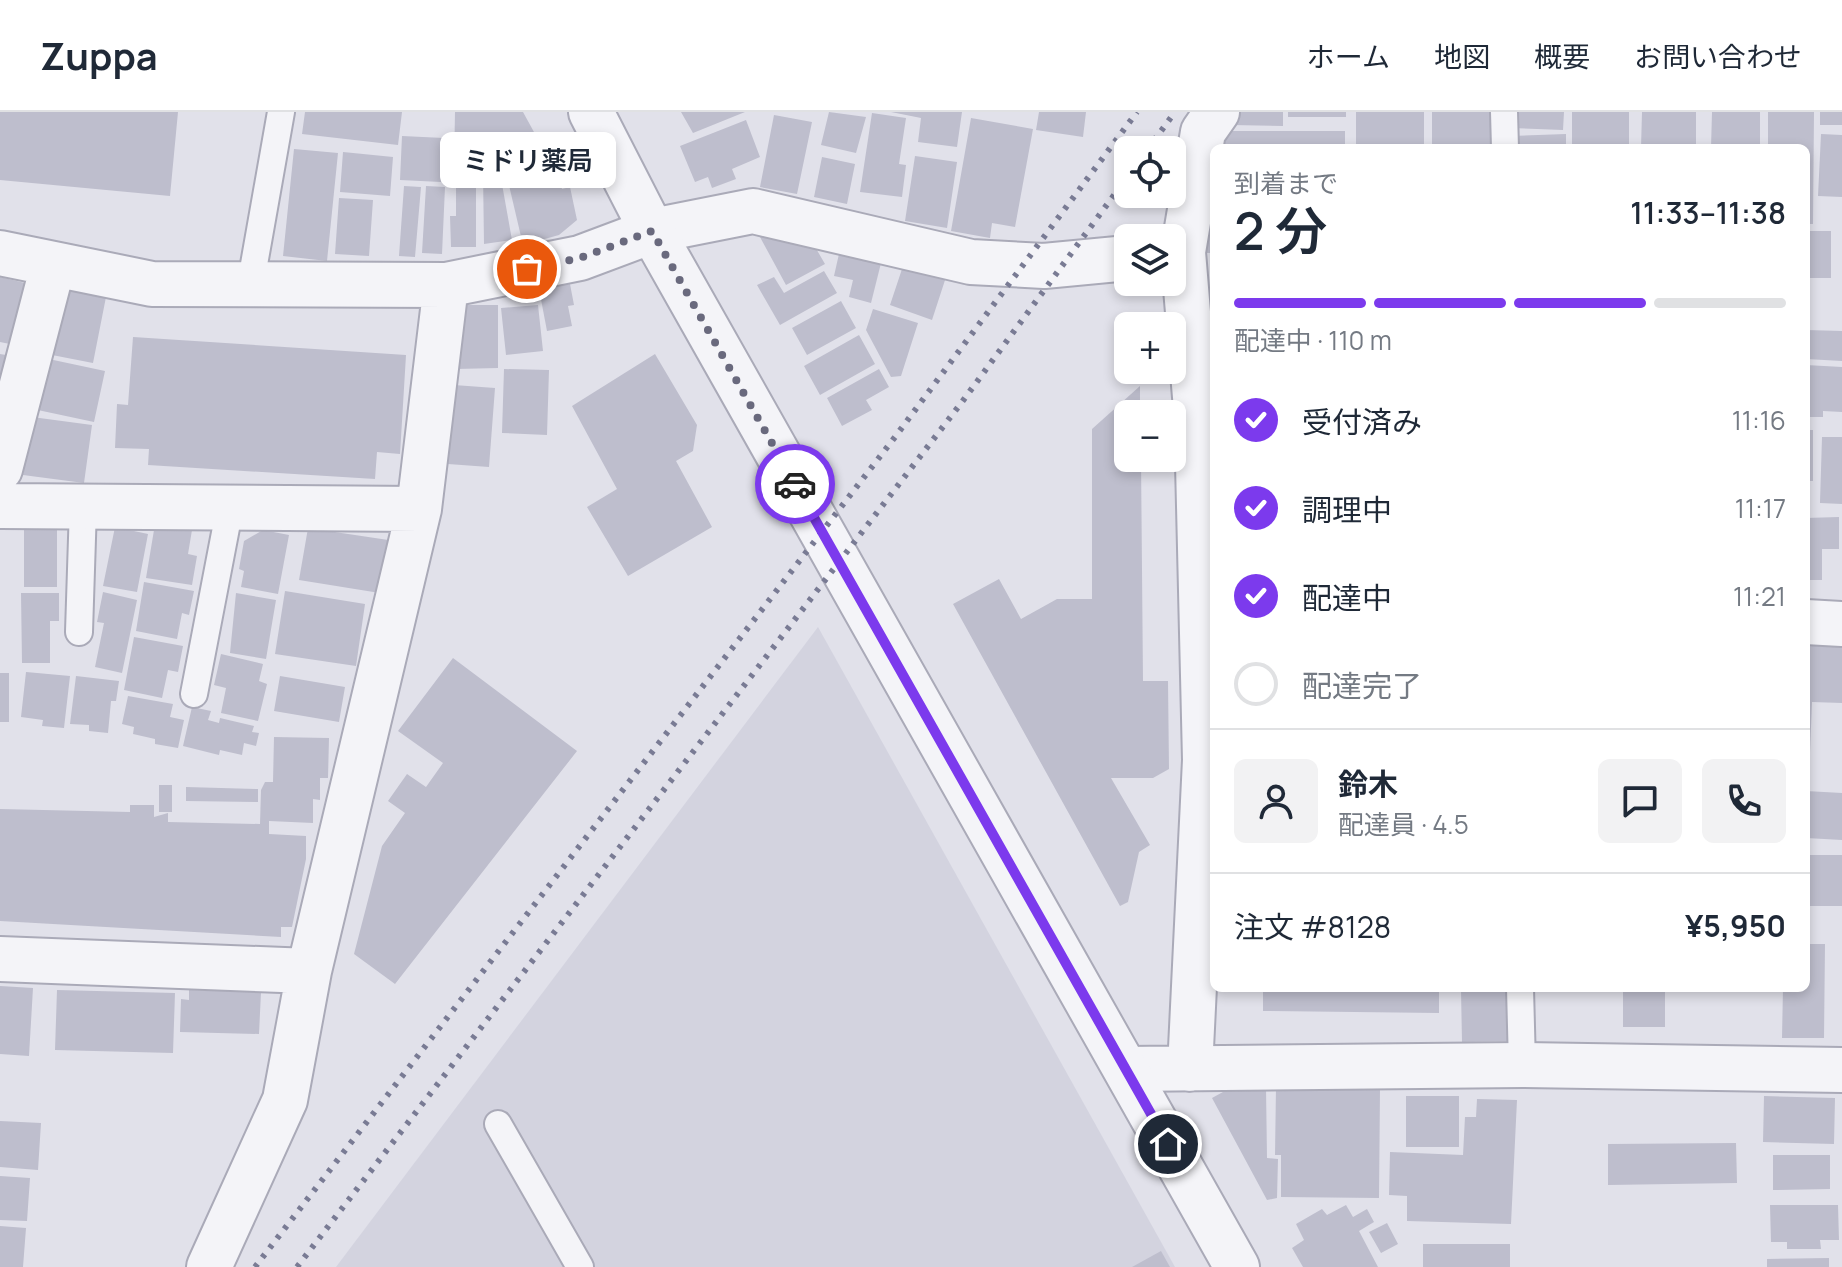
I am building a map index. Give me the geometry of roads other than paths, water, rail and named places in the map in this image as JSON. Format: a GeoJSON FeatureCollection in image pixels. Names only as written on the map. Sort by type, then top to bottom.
{"type":"FeatureCollection","features":[{"type":"Feature","properties":{"kind":"street"},"geometry":{"type":"LineString","coordinates":[[591,112],[652,231],[1237,1267]]}},
{"type":"Feature","properties":{"kind":"street"},"geometry":{"type":"LineString","coordinates":[[1190,1069],[1205,760],[1208,615],[1188,263],[1203,132],[1217,112]]}},
{"type":"Feature","properties":{"kind":"street"},"geometry":{"type":"LineString","coordinates":[[0,253],[152,284],[250,287],[446,285],[580,258],[652,231],[753,211],[971,262],[1044,266],[1114,259]]}},
{"type":"Feature","properties":{"kind":"street"},"geometry":{"type":"LineString","coordinates":[[0,469],[53,265]]}},
{"type":"Feature","properties":{"kind":"street"},"geometry":{"type":"LineString","coordinates":[[209,1267],[285,1100],[309,971],[419,509],[446,285]]}},
{"type":"Feature","properties":{"kind":"street"},"geometry":{"type":"LineString","coordinates":[[0,506],[419,509]]}},
{"type":"Feature","properties":{"kind":"street"},"geometry":{"type":"LineString","coordinates":[[1810,622],[1842,624]]}},
{"type":"Feature","properties":{"kind":"street"},"geometry":{"type":"LineString","coordinates":[[0,959],[309,971]]}},
{"type":"Feature","properties":{"kind":"street"},"geometry":{"type":"LineString","coordinates":[[1126,1069],[1522,1065],[1842,1070]]}},
{"type":"Feature","properties":{"kind":"lane"},"geometry":{"type":"LineString","coordinates":[[250,287],[281,112]]}},
{"type":"Feature","properties":{"kind":"lane"},"geometry":{"type":"LineString","coordinates":[[1504,112],[1505,144]]}},
{"type":"Feature","properties":{"kind":"lane"},"geometry":{"type":"LineString","coordinates":[[79,632],[83,507]]}},
{"type":"Feature","properties":{"kind":"lane"},"geometry":{"type":"LineString","coordinates":[[194,694],[230,507]]}},
{"type":"Feature","properties":{"kind":"lane"},"geometry":{"type":"LineString","coordinates":[[1520,992],[1522,1065]]}},
{"type":"Feature","properties":{"kind":"lane"},"geometry":{"type":"LineString","coordinates":[[498,1124],[580,1267]]}},
{"type":"Feature","properties":{"kind":"railway"},"geometry":{"type":"LineString","coordinates":[[255,1267],[895,437],[1137,112]]}},
{"type":"Feature","properties":{"kind":"railway"},"geometry":{"type":"LineString","coordinates":[[1157,136],[1175,112]]}},
{"type":"Feature","properties":{"kind":"railway"},"geometry":{"type":"LineString","coordinates":[[297,1267],[962,402],[1114,195]]}},
{"type":"Feature","properties":{"kind":"place","name":"ミドリ薬局"},"geometry":{"type":"Point","coordinates":[527,269]}}]}
